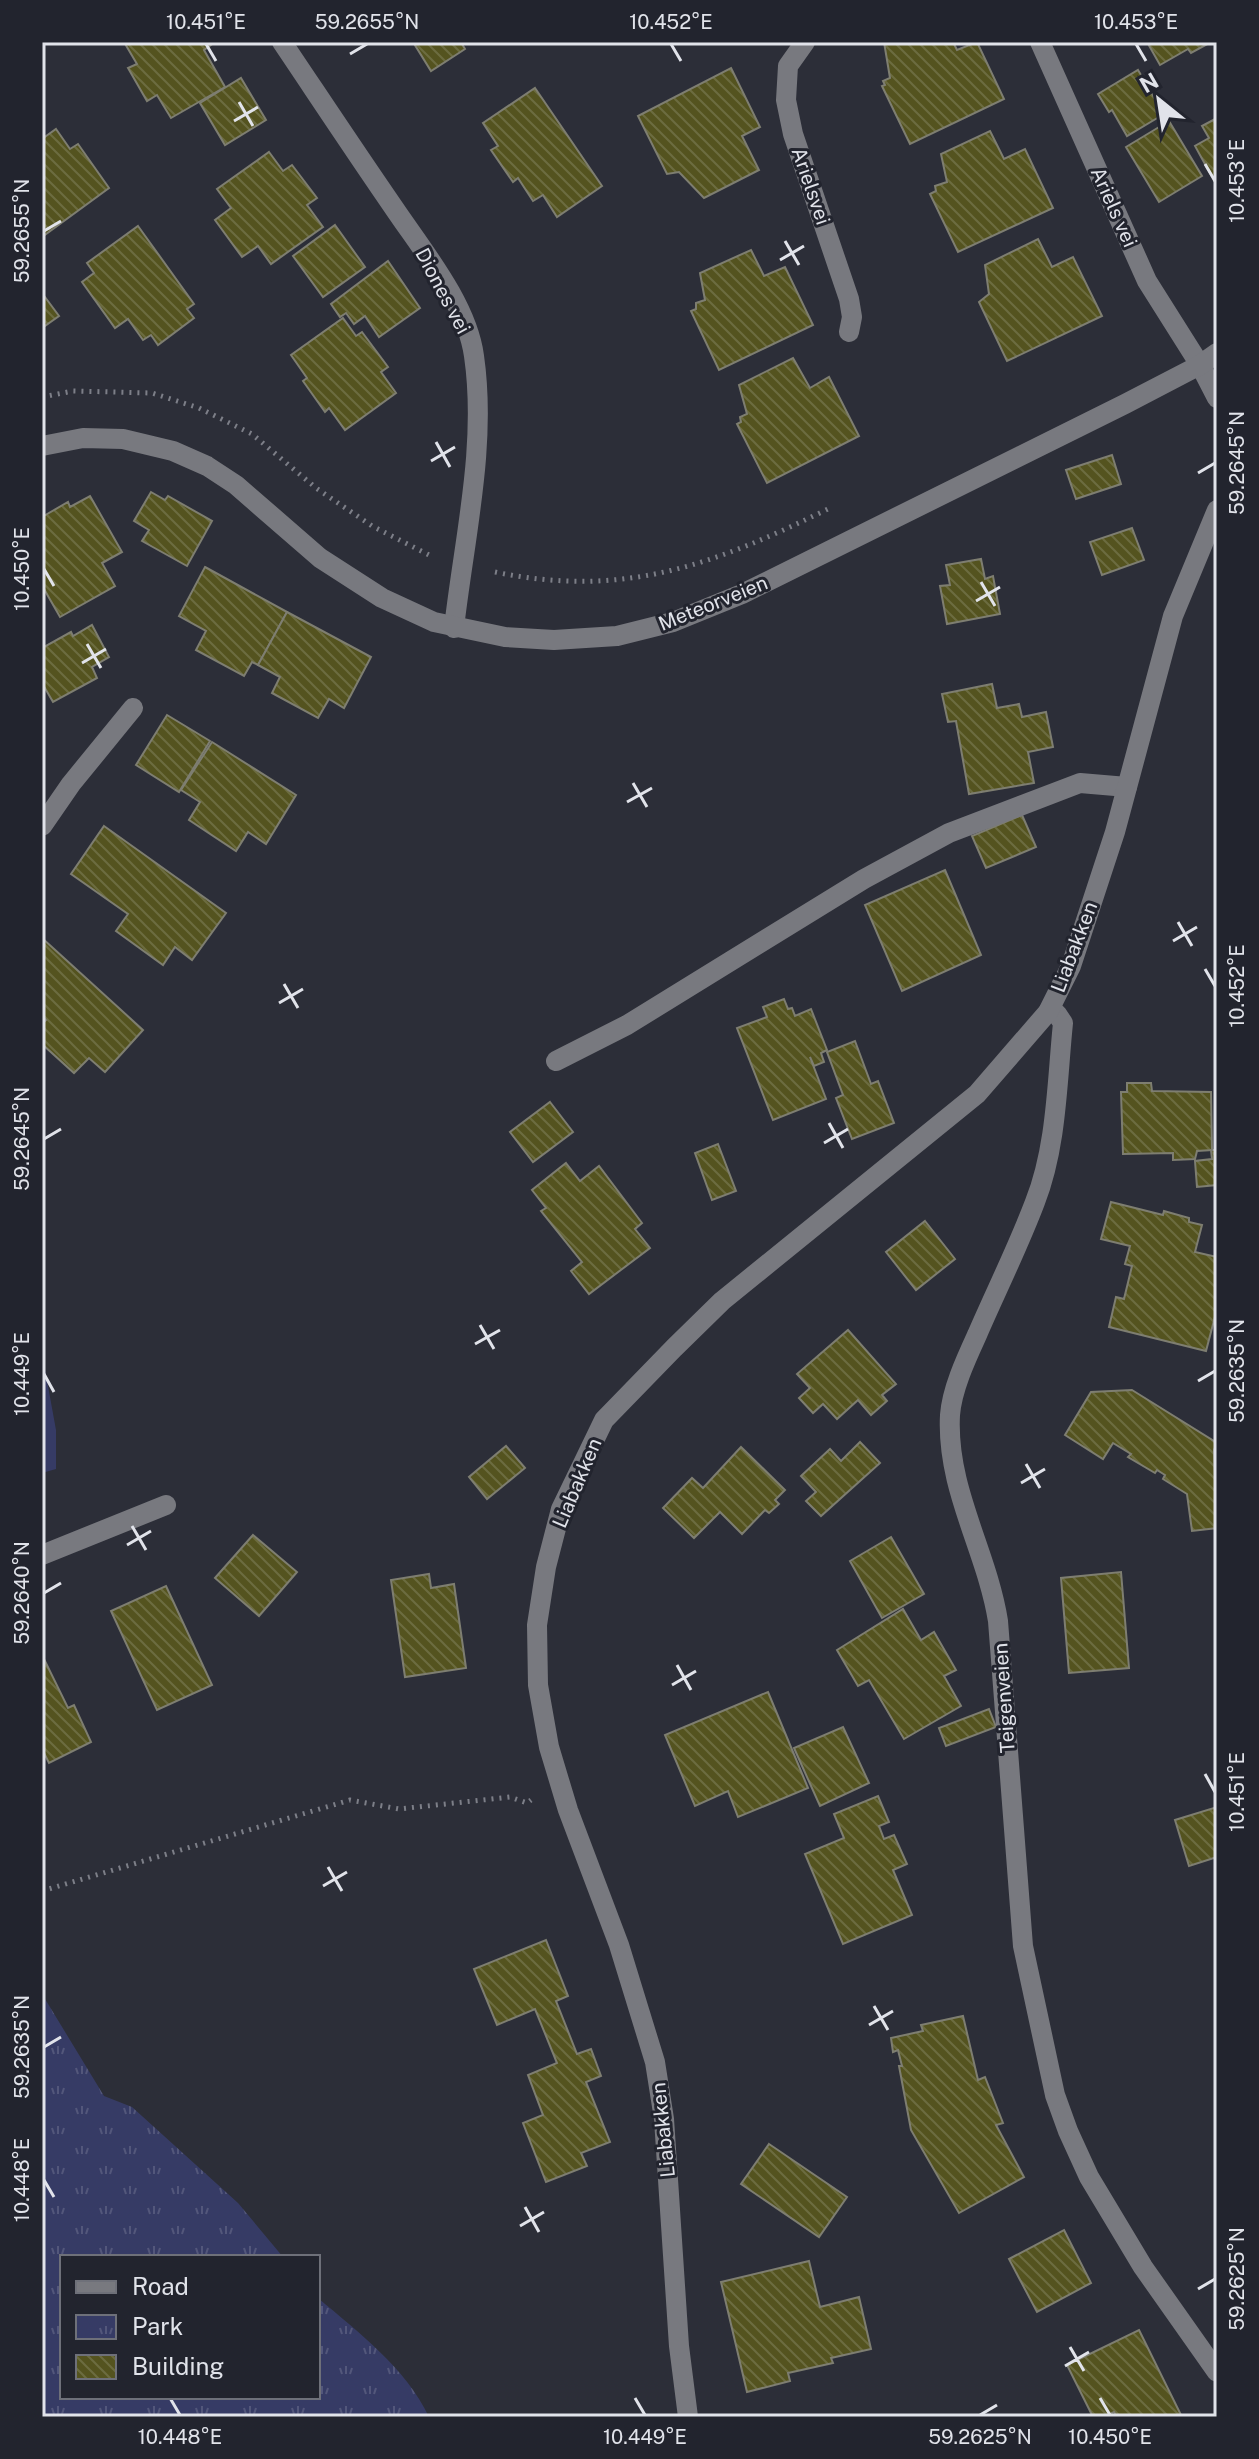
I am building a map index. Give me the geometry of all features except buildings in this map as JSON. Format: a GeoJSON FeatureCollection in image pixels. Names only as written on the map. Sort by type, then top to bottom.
{"type":"FeatureCollection","features":[{"type":"Feature","properties":{"kind":"street","name":"Diones vei"},"geometry":{"type":"LineString","coordinates":[[282,42],[437,272],[465,323],[474,354],[479,408],[454,628]]}},
{"type":"Feature","properties":{"kind":"street","name":"Arielsvei"},"geometry":{"type":"LineString","coordinates":[[805,42],[788,66],[786,100],[793,134],[849,299],[852,317],[849,332]]}},
{"type":"Feature","properties":{"kind":"street","name":"Ariels vei"},"geometry":{"type":"LineString","coordinates":[[1040,42],[1147,281],[1179,336],[1211,360]]}},
{"type":"Feature","properties":{"kind":"street"},"geometry":{"type":"LineString","coordinates":[[1211,360],[1217,398]]}},
{"type":"Feature","properties":{"kind":"street","name":"Meteorveien"},"geometry":{"type":"LineString","coordinates":[[42,446],[83,438],[123,439],[184,456],[236,485],[320,558],[382,598],[434,622],[505,637],[554,640],[617,636],[673,622],[742,594],[1211,360]]}},
{"type":"Feature","properties":{"kind":"street","name":"Liabakken"},"geometry":{"type":"LineString","coordinates":[[688,2417],[679,2346],[664,2119],[655,2062],[619,1945],[562,1790],[549,1747],[538,1685],[537,1625],[546,1567],[561,1509],[604,1420],[722,1301],[977,1094],[1048,1012],[1071,966],[1115,832],[1173,616],[1217,510]]}},
{"type":"Feature","properties":{"kind":"street"},"geometry":{"type":"LineString","coordinates":[[42,826],[71,784],[133,708]]}},
{"type":"Feature","properties":{"kind":"street"},"geometry":{"type":"LineString","coordinates":[[556,1061],[627,1025],[864,879],[949,833],[1080,783],[1127,787]]}},
{"type":"Feature","properties":{"kind":"street","name":"Teigenveien"},"geometry":{"type":"LineString","coordinates":[[1048,1012],[1057,1014],[1063,1023],[1051,1141],[1036,1200],[965,1362],[950,1411],[950,1438],[956,1482],[994,1598],[998,1621],[1023,1946],[1055,2095],[1089,2177],[1143,2267],[1217,2372]]}},
{"type":"Feature","properties":{"kind":"street"},"geometry":{"type":"LineString","coordinates":[[42,1555],[166,1505]]}},
{"type":"Feature","properties":{"kind":"path"},"geometry":{"type":"LineString","coordinates":[[42,397],[73,391],[152,393],[199,408],[252,434],[316,488],[372,526],[427,555],[539,581],[620,581],[683,569],[761,542],[830,508]]}},
{"type":"Feature","properties":{"kind":"path"},"geometry":{"type":"LineString","coordinates":[[42,1891],[350,1800],[399,1809],[510,1797],[527,1803],[562,1790]]}},
{"type":"Feature","properties":{"kind":"green space"},"geometry":{"type":"Polygon","coordinates":[[[42,1353],[56,1430],[56,1469],[42,1473],[42,1353]]]}},
{"type":"Feature","properties":{"kind":"green space"},"geometry":{"type":"Polygon","coordinates":[[[42,1994],[104,2096],[132,2107],[238,2203],[281,2255],[60,2255],[60,2399],[320,2399],[320,2300],[394,2367],[429,2417],[42,2417],[42,1994]]]}}]}
